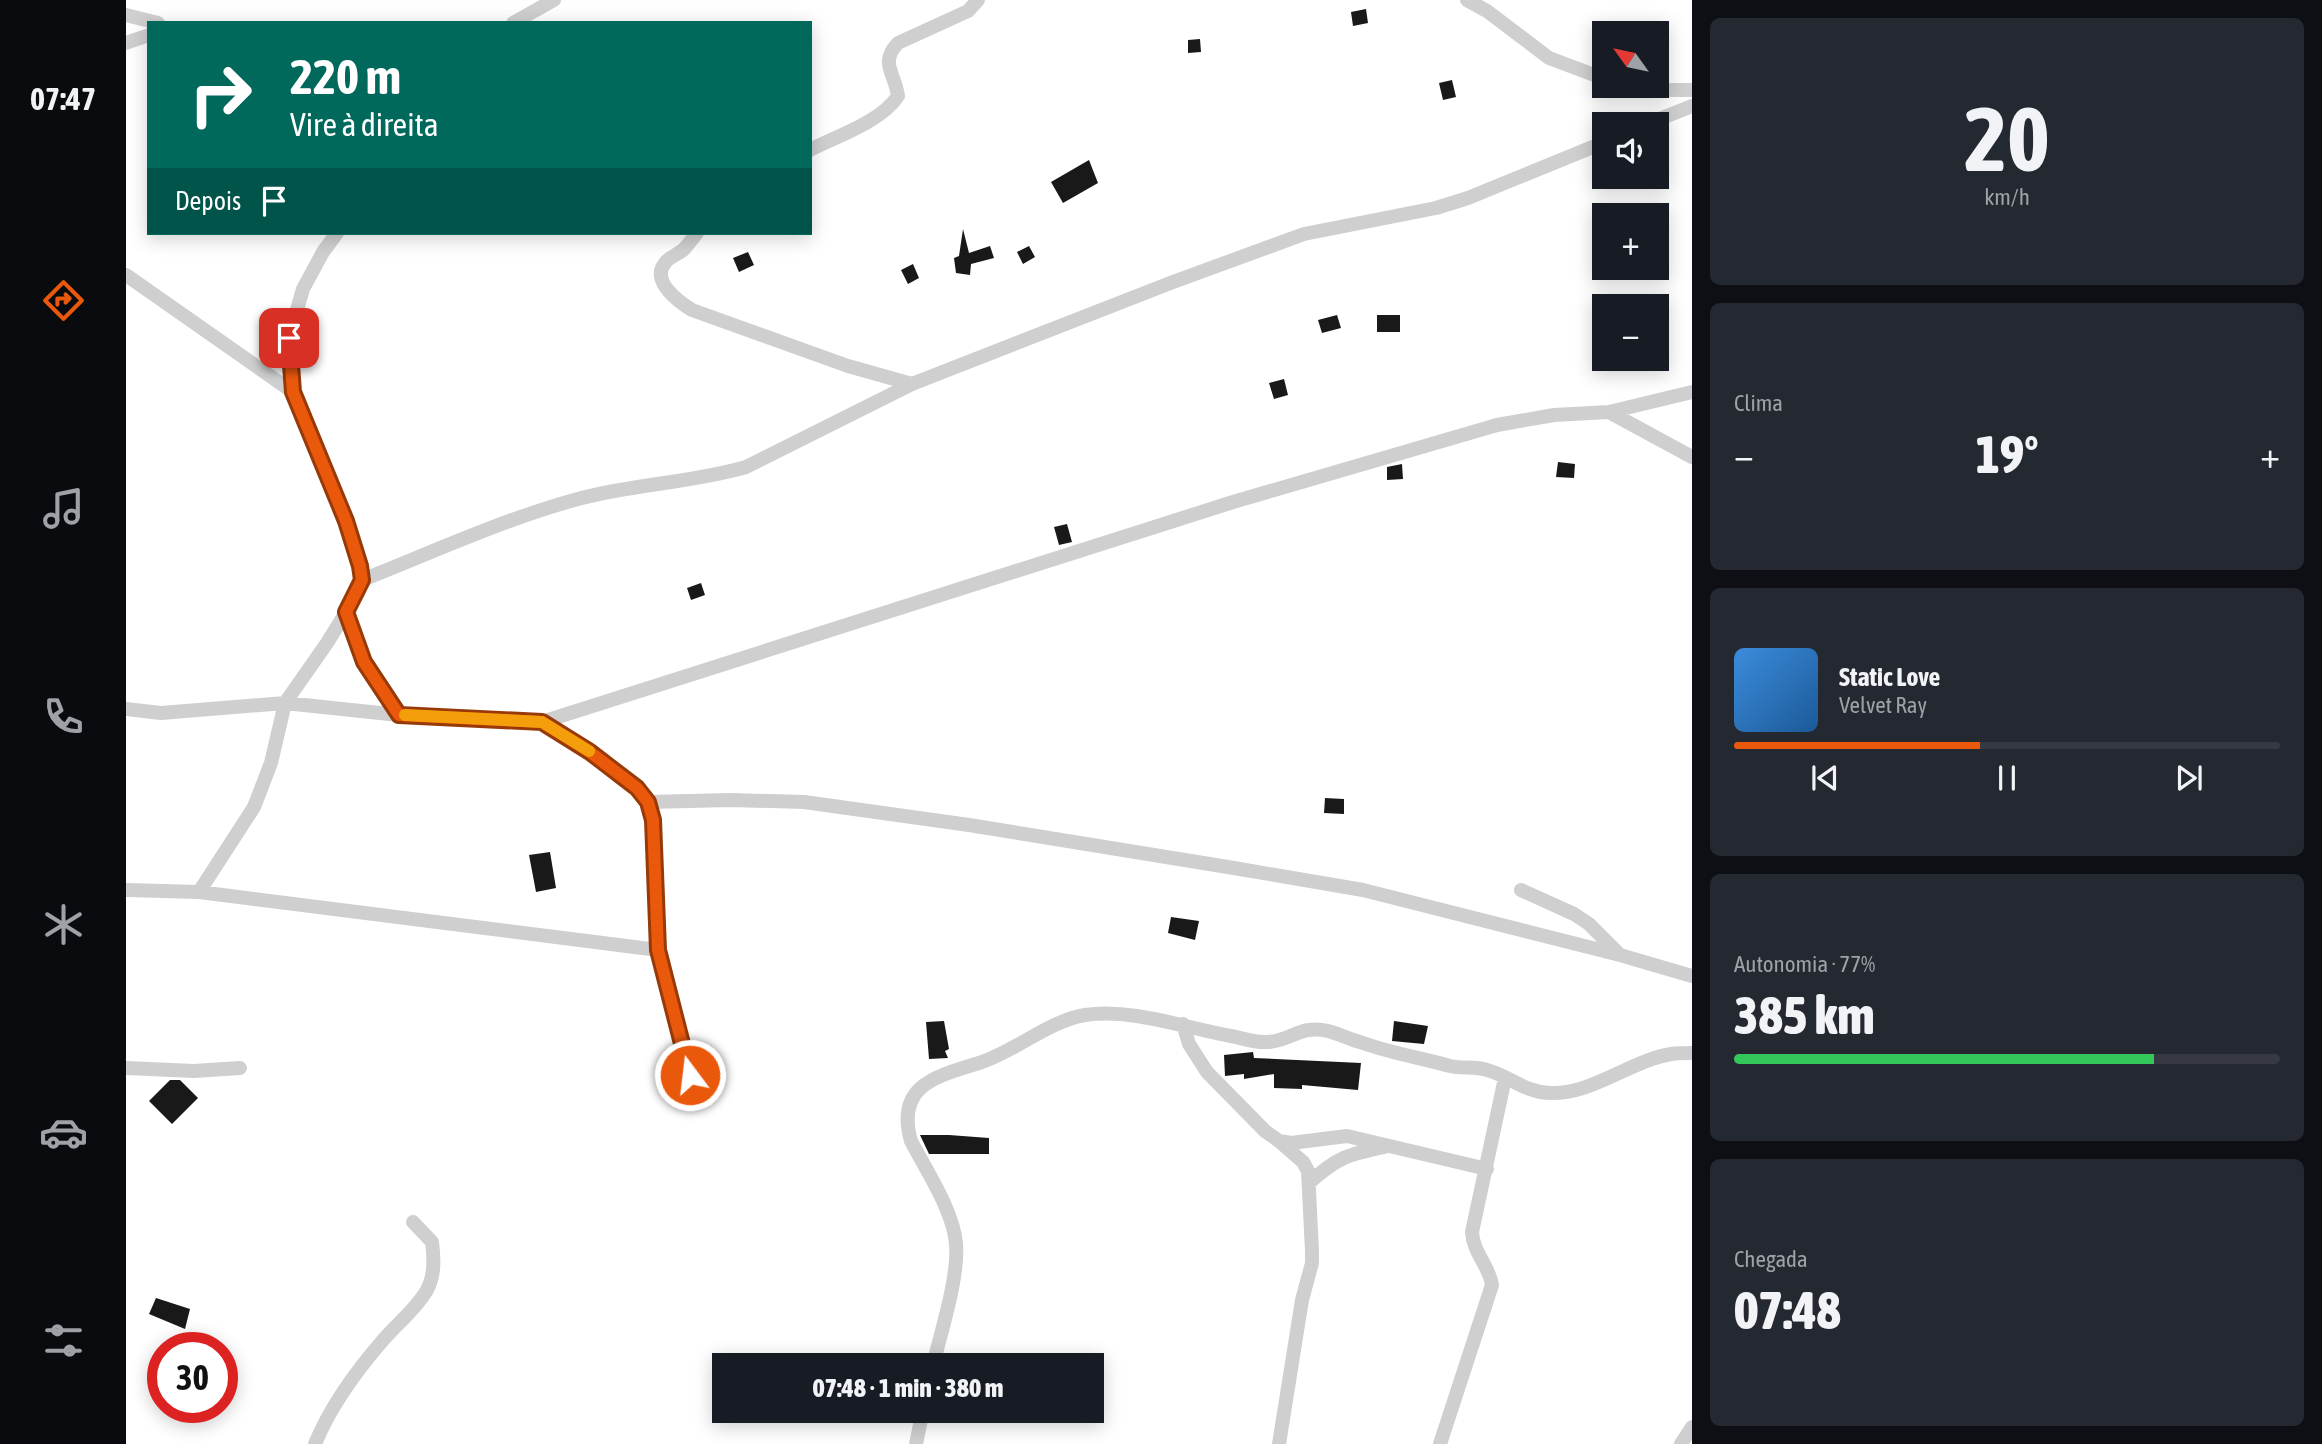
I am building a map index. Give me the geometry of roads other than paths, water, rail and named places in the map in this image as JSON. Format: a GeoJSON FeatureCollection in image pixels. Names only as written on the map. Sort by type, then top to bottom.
{"type":"FeatureCollection","features":[{"type":"Feature","properties":{"kind":"street"},"geometry":{"type":"LineString","coordinates":[[517,21],[554,0]]}},
{"type":"Feature","properties":{"kind":"street"},"geometry":{"type":"LineString","coordinates":[[812,148],[875,117],[893,104],[898,96],[888,60],[889,52],[898,43],[968,10],[978,0]]}},
{"type":"Feature","properties":{"kind":"street"},"geometry":{"type":"LineString","coordinates":[[1466,0],[1487,11],[1549,58],[1592,74]]}},
{"type":"Feature","properties":{"kind":"street"},"geometry":{"type":"LineString","coordinates":[[126,15],[150,21]]}},
{"type":"Feature","properties":{"kind":"street"},"geometry":{"type":"LineString","coordinates":[[126,43],[147,36]]}},
{"type":"Feature","properties":{"kind":"street"},"geometry":{"type":"LineString","coordinates":[[1670,90],[1692,90]]}},
{"type":"Feature","properties":{"kind":"street"},"geometry":{"type":"LineString","coordinates":[[1669,115],[1692,106]]}},
{"type":"Feature","properties":{"kind":"street"},"geometry":{"type":"LineString","coordinates":[[362,580],[532,513],[580,498],[721,474],[746,467],[912,384],[1304,234],[1436,208],[1468,198],[1592,147]]}},
{"type":"Feature","properties":{"kind":"street"},"geometry":{"type":"LineString","coordinates":[[199,892],[254,807],[271,762],[285,703],[346,612],[362,580],[346,521],[293,392],[289,338],[303,289],[336,235]]}},
{"type":"Feature","properties":{"kind":"street"},"geometry":{"type":"LineString","coordinates":[[695,235],[663,264],[668,291],[681,303],[692,310],[848,366],[912,384]]}},
{"type":"Feature","properties":{"kind":"street"},"geometry":{"type":"LineString","coordinates":[[126,275],[293,392]]}},
{"type":"Feature","properties":{"kind":"street"},"geometry":{"type":"LineString","coordinates":[[126,709],[161,713],[285,703],[399,715],[542,722],[1234,502],[1497,425],[1554,415],[1609,412],[1692,392]]}},
{"type":"Feature","properties":{"kind":"street"},"geometry":{"type":"LineString","coordinates":[[1609,412],[1692,457]]}},
{"type":"Feature","properties":{"kind":"street"},"geometry":{"type":"LineString","coordinates":[[346,612],[364,662],[399,715]]}},
{"type":"Feature","properties":{"kind":"street"},"geometry":{"type":"LineString","coordinates":[[542,722],[590,752],[637,788],[648,802],[653,820],[658,950],[690,1075]]}},
{"type":"Feature","properties":{"kind":"street"},"geometry":{"type":"LineString","coordinates":[[648,802],[804,802],[969,825],[1363,890],[1620,955],[1692,976]]}},
{"type":"Feature","properties":{"kind":"street"},"geometry":{"type":"LineString","coordinates":[[126,890],[199,892],[658,950]]}},
{"type":"Feature","properties":{"kind":"street"},"geometry":{"type":"LineString","coordinates":[[1521,890],[1574,914],[1589,924],[1620,955]]}},
{"type":"Feature","properties":{"kind":"street"},"geometry":{"type":"LineString","coordinates":[[936,1353],[955,1267],[956,1244],[949,1216],[907,1128],[913,1097],[921,1086],[943,1074],[995,1058],[1062,1022],[1107,1013],[1183,1024],[1208,1032],[1267,1042],[1297,1031],[1319,1029],[1364,1044],[1444,1064],[1488,1070],[1532,1091],[1553,1093],[1580,1088],[1671,1054],[1692,1053]]}},
{"type":"Feature","properties":{"kind":"street"},"geometry":{"type":"LineString","coordinates":[[1183,1024],[1189,1044],[1207,1072],[1265,1131],[1303,1162],[1308,1171],[1312,1263],[1302,1300],[1279,1444]]}},
{"type":"Feature","properties":{"kind":"street"},"geometry":{"type":"LineString","coordinates":[[126,1068],[194,1071],[240,1068]]}},
{"type":"Feature","properties":{"kind":"street"},"geometry":{"type":"LineString","coordinates":[[1440,1444],[1492,1284],[1490,1275],[1473,1245],[1472,1232],[1505,1078]]}},
{"type":"Feature","properties":{"kind":"street"},"geometry":{"type":"LineString","coordinates":[[1279,1140],[1291,1143],[1347,1136],[1487,1169]]}},
{"type":"Feature","properties":{"kind":"street"},"geometry":{"type":"LineString","coordinates":[[1309,1183],[1328,1165],[1345,1155],[1391,1145]]}},
{"type":"Feature","properties":{"kind":"street"},"geometry":{"type":"LineString","coordinates":[[315,1444],[338,1398],[365,1360],[428,1289],[433,1272],[432,1242],[413,1222]]}},
{"type":"Feature","properties":{"kind":"street"},"geometry":{"type":"LineString","coordinates":[[916,1444],[920,1423]]}},
{"type":"Feature","properties":{"kind":"street"},"geometry":{"type":"LineString","coordinates":[[1681,1444],[1692,1427]]}}]}
